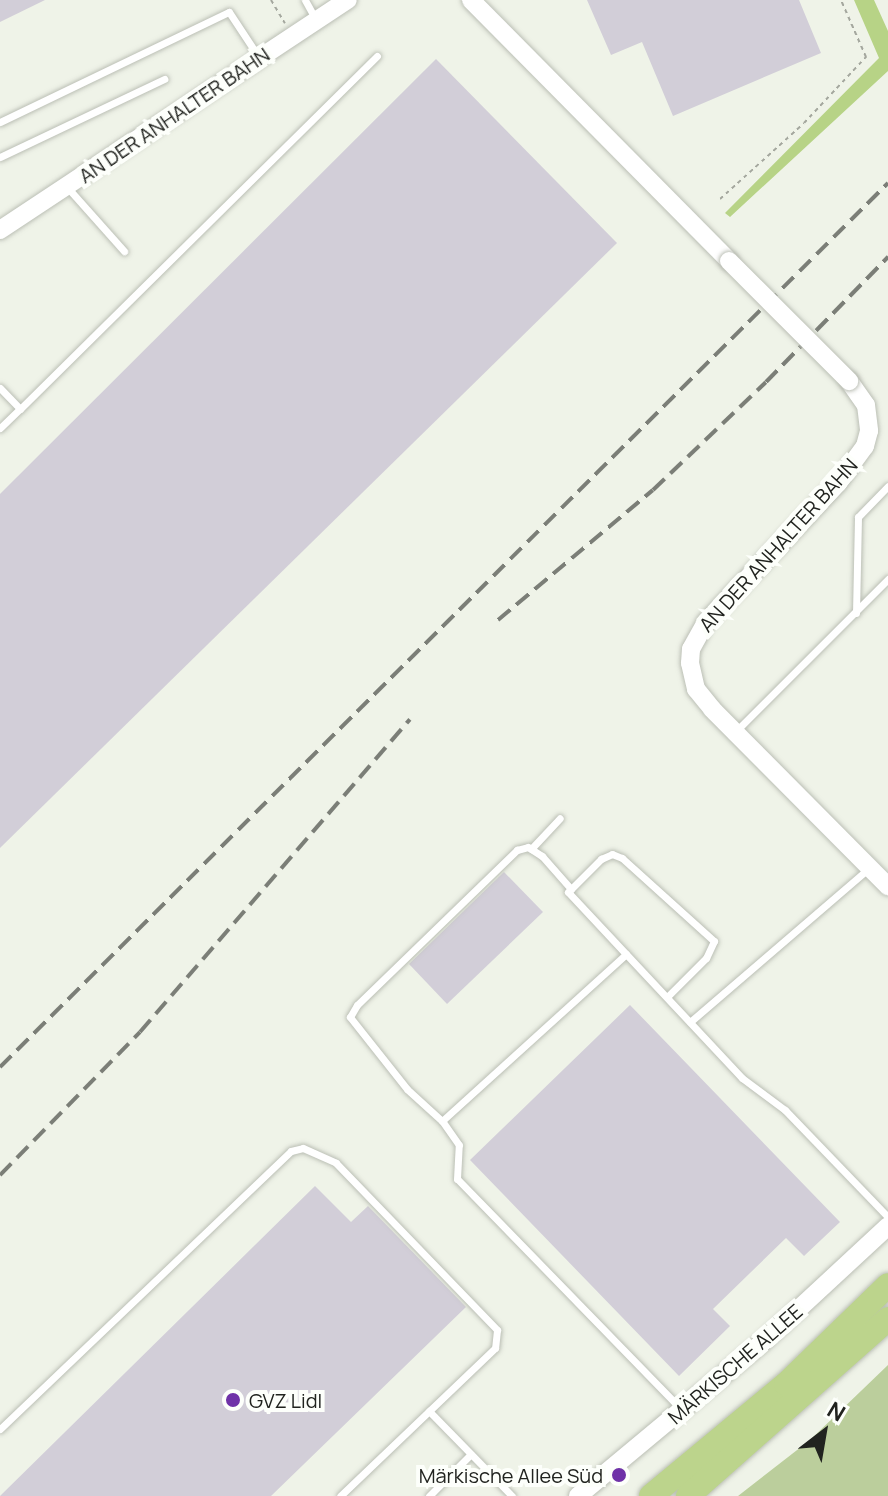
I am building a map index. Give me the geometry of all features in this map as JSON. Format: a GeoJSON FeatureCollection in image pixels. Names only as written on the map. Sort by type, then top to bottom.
{"type":"FeatureCollection","features":[{"type":"Feature","properties":{"kind":"highway"},"geometry":{"type":"LineString","coordinates":[[651,1496],[786,1384],[888,1285]]}},
{"type":"Feature","properties":{"kind":"highway"},"geometry":{"type":"LineString","coordinates":[[688,1496],[888,1319]]}},
{"type":"Feature","properties":{"kind":"street","name":"AN DER ANHALTER BAHN"},"geometry":{"type":"LineString","coordinates":[[0,230],[258,56],[348,0]]}},
{"type":"Feature","properties":{"kind":"street","name":"AN DER ANHALTER BAHN"},"geometry":{"type":"LineString","coordinates":[[471,0],[849,381],[866,405],[869,431],[865,446],[838,483],[706,622],[691,649],[690,663],[696,689],[734,733],[888,886]]}},
{"type":"Feature","properties":{"kind":"street","name":"MÄRKISCHE ALLEE"},"geometry":{"type":"LineString","coordinates":[[578,1496],[764,1341],[888,1226]]}},
{"type":"Feature","properties":{"kind":"lane"},"geometry":{"type":"LineString","coordinates":[[305,0],[316,20]]}},
{"type":"Feature","properties":{"kind":"lane"},"geometry":{"type":"LineString","coordinates":[[0,122],[229,12],[258,56]]}},
{"type":"Feature","properties":{"kind":"lane"},"geometry":{"type":"LineString","coordinates":[[0,428],[377,56]]}},
{"type":"Feature","properties":{"kind":"lane"},"geometry":{"type":"LineString","coordinates":[[0,157],[164,79]]}},
{"type":"Feature","properties":{"kind":"lane"},"geometry":{"type":"LineString","coordinates":[[67,187],[124,251]]}},
{"type":"Feature","properties":{"kind":"lane"},"geometry":{"type":"LineString","coordinates":[[0,388],[20,409]]}},
{"type":"Feature","properties":{"kind":"lane"},"geometry":{"type":"LineString","coordinates":[[856,613],[858,517],[888,486]]}},
{"type":"Feature","properties":{"kind":"lane"},"geometry":{"type":"LineString","coordinates":[[734,733],[888,579]]}},
{"type":"Feature","properties":{"kind":"lane"},"geometry":{"type":"LineString","coordinates":[[560,818],[531,849],[517,850],[357,1005],[350,1017],[407,1089],[442,1121],[459,1145],[457,1179],[682,1411]]}},
{"type":"Feature","properties":{"kind":"lane"},"geometry":{"type":"LineString","coordinates":[[531,849],[571,889]]}},
{"type":"Feature","properties":{"kind":"lane"},"geometry":{"type":"LineString","coordinates":[[667,997],[706,958],[714,941],[622,858],[612,854],[601,859],[568,892],[742,1078],[785,1110],[888,1217]]}},
{"type":"Feature","properties":{"kind":"lane"},"geometry":{"type":"LineString","coordinates":[[690,1022],[870,867]]}},
{"type":"Feature","properties":{"kind":"lane"},"geometry":{"type":"LineString","coordinates":[[442,1121],[626,954]]}},
{"type":"Feature","properties":{"kind":"lane"},"geometry":{"type":"LineString","coordinates":[[0,1429],[291,1151],[303,1148],[336,1163],[497,1330],[495,1348],[340,1496]]}},
{"type":"Feature","properties":{"kind":"lane"},"geometry":{"type":"LineString","coordinates":[[429,1411],[512,1496]]}},
{"type":"Feature","properties":{"kind":"lane"},"geometry":{"type":"LineString","coordinates":[[429,1496],[471,1454]]}},
{"type":"Feature","properties":{"kind":"path"},"geometry":{"type":"LineString","coordinates":[[271,0],[292,36]]}},
{"type":"Feature","properties":{"kind":"path"},"geometry":{"type":"LineString","coordinates":[[720,199],[804,123],[866,57],[841,0]]}},
{"type":"Feature","properties":{"kind":"shaded area"},"geometry":{"type":"Polygon","coordinates":[[[854,0],[874,0],[888,31],[888,71],[730,217],[725,213],[879,58],[854,0]]]}},
{"type":"Feature","properties":{"kind":"shaded area"},"geometry":{"type":"Polygon","coordinates":[[[888,1365],[888,1496],[738,1496],[810,1440],[888,1365]]]}},
{"type":"Feature","properties":{"kind":"building"},"geometry":{"type":"Polygon","coordinates":[[[0,0],[45,0],[0,22],[0,0]]]}},
{"type":"Feature","properties":{"kind":"building"},"geometry":{"type":"Polygon","coordinates":[[[587,0],[799,0],[821,53],[673,116],[642,42],[611,55],[587,0]]]}},
{"type":"Feature","properties":{"kind":"building"},"geometry":{"type":"Polygon","coordinates":[[[436,59],[617,243],[0,848],[0,494],[436,59]]]}},
{"type":"Feature","properties":{"kind":"building"},"geometry":{"type":"Polygon","coordinates":[[[504,872],[543,912],[447,1004],[409,964],[504,872]]]}},
{"type":"Feature","properties":{"kind":"building"},"geometry":{"type":"Polygon","coordinates":[[[630,1005],[840,1222],[804,1256],[786,1238],[713,1309],[730,1326],[679,1376],[470,1160],[630,1005]]]}},
{"type":"Feature","properties":{"kind":"building","name":"GVZ Lidl"},"geometry":{"type":"Polygon","coordinates":[[[315,1186],[351,1222],[368,1206],[466,1307],[271,1496],[0,1496],[315,1186]]]}},
{"type":"Feature","properties":{"kind":"railway"},"geometry":{"type":"LineString","coordinates":[[0,1067],[888,183]]}},
{"type":"Feature","properties":{"kind":"railway"},"geometry":{"type":"LineString","coordinates":[[498,620],[653,490],[766,382],[888,257]]}},
{"type":"Feature","properties":{"kind":"railway"},"geometry":{"type":"LineString","coordinates":[[0,1175],[140,1032],[410,719]]}},
{"type":"Feature","properties":{"kind":"place","name":"GVZ Lidl"},"geometry":{"type":"Point","coordinates":[233,1400]}},
{"type":"Feature","properties":{"kind":"place","name":"Märkische Allee Süd"},"geometry":{"type":"Point","coordinates":[619,1475]}}]}
